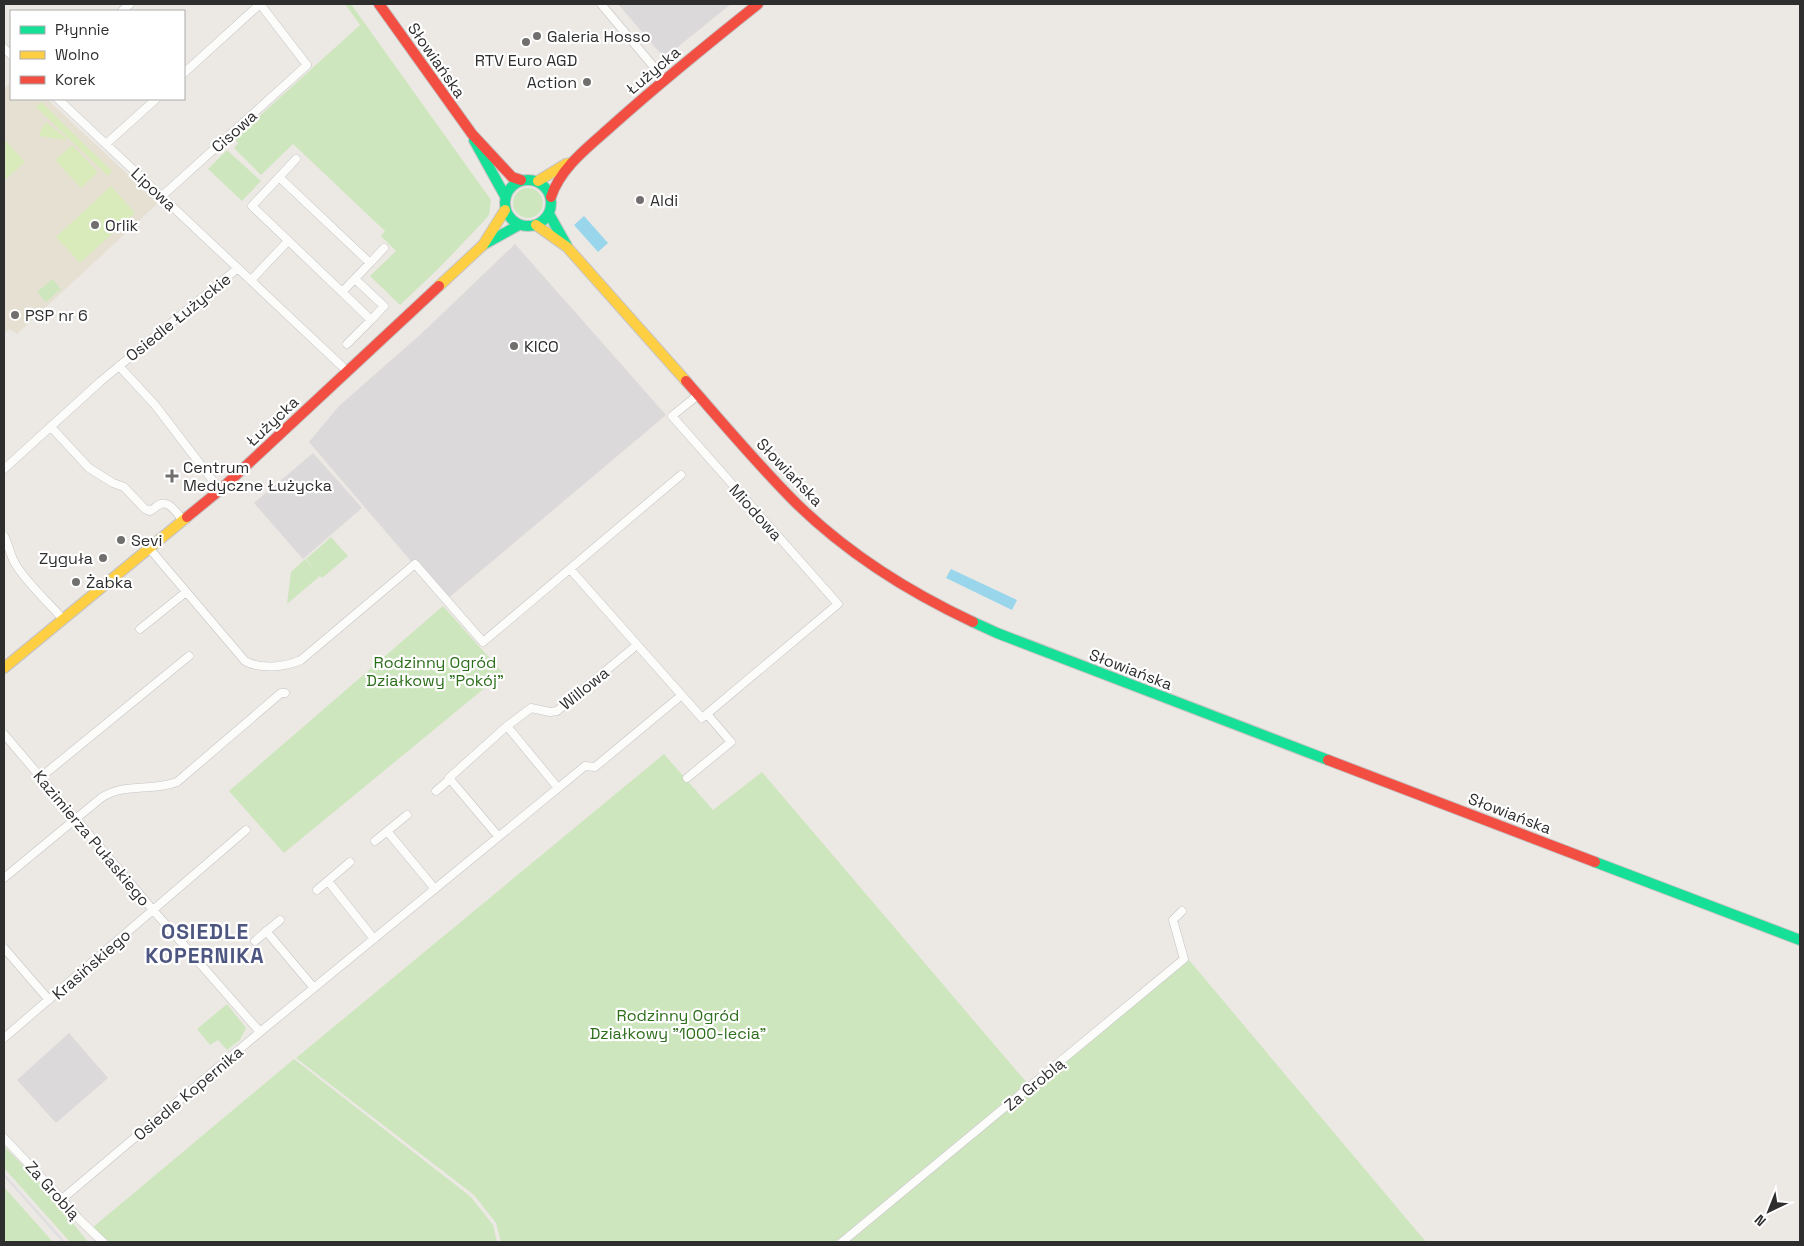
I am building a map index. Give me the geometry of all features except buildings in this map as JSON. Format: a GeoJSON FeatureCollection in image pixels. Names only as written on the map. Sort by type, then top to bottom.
{"type":"FeatureCollection","features":[{"type":"Feature","properties":{"kind":"street"},"geometry":{"type":"LineString","coordinates":[[185,72],[260,4]]}},
{"type":"Feature","properties":{"kind":"street","name":"Cisowa"},"geometry":{"type":"LineString","coordinates":[[162,196],[306,65],[260,4]]}},
{"type":"Feature","properties":{"kind":"street","name":"Słowiańska"},"geometry":{"type":"LineString","coordinates":[[379,4],[472,134],[506,171],[521,180]]}},
{"type":"Feature","properties":{"kind":"street"},"geometry":{"type":"LineString","coordinates":[[600,4],[664,79]]}},
{"type":"Feature","properties":{"kind":"street","name":"Łużycka"},"geometry":{"type":"LineString","coordinates":[[538,181],[571,163],[664,79],[758,4]]}},
{"type":"Feature","properties":{"kind":"street","name":"Lipowa"},"geometry":{"type":"LineString","coordinates":[[59,100],[347,371]]}},
{"type":"Feature","properties":{"kind":"street"},"geometry":{"type":"LineString","coordinates":[[106,144],[155,100]]}},
{"type":"Feature","properties":{"kind":"street","name":"Słowiańska"},"geometry":{"type":"LineString","coordinates":[[472,134],[476,146],[505,196]]}},
{"type":"Feature","properties":{"kind":"street"},"geometry":{"type":"LineString","coordinates":[[296,160],[252,206],[371,320]]}},
{"type":"Feature","properties":{"kind":"street","name":"Łużycka"},"geometry":{"type":"LineString","coordinates":[[551,197],[554,188],[571,163]]}},
{"type":"Feature","properties":{"kind":"street"},"geometry":{"type":"LineString","coordinates":[[279,177],[370,263]]}},
{"type":"Feature","properties":{"kind":"street"},"geometry":{"type":"LineString","coordinates":[[521,180],[538,181],[546,188],[551,197],[549,214],[536,225],[519,225],[513,221],[506,210],[505,196],[511,186],[521,180]]}},
{"type":"Feature","properties":{"kind":"street","name":"Łużycka"},"geometry":{"type":"LineString","coordinates":[[483,245],[506,210]]}},
{"type":"Feature","properties":{"kind":"street","name":"Słowiańska"},"geometry":{"type":"LineString","coordinates":[[549,214],[568,247],[781,488],[835,538],[897,582],[970,621],[997,633],[1800,940]]}},
{"type":"Feature","properties":{"kind":"street","name":"Łużycka"},"geometry":{"type":"LineString","coordinates":[[4,668],[62,618],[220,490],[483,245],[519,225]]}},
{"type":"Feature","properties":{"kind":"street","name":"Słowiańska"},"geometry":{"type":"LineString","coordinates":[[536,225],[568,247]]}},
{"type":"Feature","properties":{"kind":"street"},"geometry":{"type":"LineString","coordinates":[[251,280],[288,240]]}},
{"type":"Feature","properties":{"kind":"street"},"geometry":{"type":"LineString","coordinates":[[342,292],[384,248]]}},
{"type":"Feature","properties":{"kind":"street","name":"Osiedle Łużyckie"},"geometry":{"type":"LineString","coordinates":[[4,469],[119,366],[238,268]]}},
{"type":"Feature","properties":{"kind":"street"},"geometry":{"type":"LineString","coordinates":[[347,344],[384,306],[355,279]]}},
{"type":"Feature","properties":{"kind":"street","name":"Osiedle Łużyckie"},"geometry":{"type":"LineString","coordinates":[[119,366],[155,405],[220,490]]}},
{"type":"Feature","properties":{"kind":"street","name":"Miodowa"},"geometry":{"type":"LineString","coordinates":[[698,395],[672,416],[838,604],[707,714]]}},
{"type":"Feature","properties":{"kind":"street"},"geometry":{"type":"LineString","coordinates":[[51,427],[89,468],[112,483],[124,487],[146,509],[150,511],[165,503],[183,521]]}},
{"type":"Feature","properties":{"kind":"street"},"geometry":{"type":"LineString","coordinates":[[149,548],[245,661],[252,665],[290,665],[301,660],[415,564],[483,642],[681,475]]}},
{"type":"Feature","properties":{"kind":"street"},"geometry":{"type":"LineString","coordinates":[[4,536],[17,567],[62,618]]}},
{"type":"Feature","properties":{"kind":"street"},"geometry":{"type":"LineString","coordinates":[[570,568],[702,718],[707,714],[731,742],[688,778]]}},
{"type":"Feature","properties":{"kind":"street"},"geometry":{"type":"LineString","coordinates":[[140,629],[186,592]]}},
{"type":"Feature","properties":{"kind":"street","name":"Willowa"},"geometry":{"type":"LineString","coordinates":[[508,726],[531,708],[550,712],[556,711],[632,649]]}},
{"type":"Feature","properties":{"kind":"street"},"geometry":{"type":"LineString","coordinates":[[40,777],[189,656]]}},
{"type":"Feature","properties":{"kind":"street"},"geometry":{"type":"LineString","coordinates":[[4,878],[112,790],[164,787],[177,782],[281,693],[285,693]]}},
{"type":"Feature","properties":{"kind":"street","name":"Osiedle Kopernika"},"geometry":{"type":"LineString","coordinates":[[62,1199],[260,1032],[498,836],[585,766],[595,767],[677,699]]}},
{"type":"Feature","properties":{"kind":"street"},"geometry":{"type":"LineString","coordinates":[[436,791],[508,726],[558,788]]}},
{"type":"Feature","properties":{"kind":"street","name":"Kazimierza Pułaskiego"},"geometry":{"type":"LineString","coordinates":[[4,734],[153,910],[260,1032]]}},
{"type":"Feature","properties":{"kind":"street"},"geometry":{"type":"LineString","coordinates":[[450,779],[498,836]]}},
{"type":"Feature","properties":{"kind":"street"},"geometry":{"type":"LineString","coordinates":[[375,842],[407,815]]}},
{"type":"Feature","properties":{"kind":"street","name":"Krasińskiego"},"geometry":{"type":"LineString","coordinates":[[4,1038],[246,830]]}},
{"type":"Feature","properties":{"kind":"street"},"geometry":{"type":"LineString","coordinates":[[388,831],[435,889]]}},
{"type":"Feature","properties":{"kind":"street"},"geometry":{"type":"LineString","coordinates":[[317,890],[350,862]]}},
{"type":"Feature","properties":{"kind":"street"},"geometry":{"type":"LineString","coordinates":[[328,881],[374,938]]}},
{"type":"Feature","properties":{"kind":"street","name":"Za Groblą"},"geometry":{"type":"LineString","coordinates":[[842,1242],[1184,959],[1173,920],[1182,911]]}},
{"type":"Feature","properties":{"kind":"street"},"geometry":{"type":"LineString","coordinates":[[255,941],[280,920]]}},
{"type":"Feature","properties":{"kind":"street"},"geometry":{"type":"LineString","coordinates":[[266,931],[314,988]]}},
{"type":"Feature","properties":{"kind":"street"},"geometry":{"type":"LineString","coordinates":[[4,948],[49,1000]]}},
{"type":"Feature","properties":{"kind":"street","name":"Za Groblą"},"geometry":{"type":"LineString","coordinates":[[4,1138],[78,1218],[103,1242]]}},
{"type":"Feature","properties":{"kind":"shaded area"},"geometry":{"type":"Polygon","coordinates":[[[618,4],[731,4],[669,54],[659,52],[618,4]]]}},
{"type":"Feature","properties":{"kind":"shaded area"},"geometry":{"type":"Polygon","coordinates":[[[10,83],[10,100],[48,100],[158,203],[17,334],[9,329],[4,334],[4,89],[10,83]]]}},
{"type":"Feature","properties":{"kind":"shaded area"},"geometry":{"type":"Polygon","coordinates":[[[515,244],[666,415],[445,601],[309,442],[339,406],[421,334],[515,244]]]}},
{"type":"Feature","properties":{"kind":"shaded area"},"geometry":{"type":"Polygon","coordinates":[[[313,453],[362,508],[303,559],[254,503],[313,453]]]}},
{"type":"Feature","properties":{"kind":"shaded area"},"geometry":{"type":"Polygon","coordinates":[[[69,1033],[108,1078],[56,1123],[17,1080],[69,1033]]]}},
{"type":"Feature","properties":{"kind":"green space"},"geometry":{"type":"Polygon","coordinates":[[[345,4],[351,4],[491,200],[489,215],[484,221],[400,305],[370,276],[396,251],[381,236],[385,231],[293,144],[261,175],[234,148],[238,143],[234,139],[360,25],[345,4]]]}},
{"type":"Feature","properties":{"kind":"green space"},"geometry":{"type":"Polygon","coordinates":[[[41,102],[112,171],[108,176],[36,107],[41,102]]]}},
{"type":"Feature","properties":{"kind":"green space"},"geometry":{"type":"Polygon","coordinates":[[[46,122],[66,138],[66,140],[39,136],[46,122]]]}},
{"type":"Feature","properties":{"kind":"green space"},"geometry":{"type":"Polygon","coordinates":[[[4,139],[25,162],[5,180],[4,179],[4,139]]]}},
{"type":"Feature","properties":{"kind":"green space"},"geometry":{"type":"Polygon","coordinates":[[[72,145],[98,172],[81,188],[55,160],[72,145]]]}},
{"type":"Feature","properties":{"kind":"green space"},"geometry":{"type":"Polygon","coordinates":[[[227,150],[261,181],[242,201],[208,169],[227,150]]]}},
{"type":"Feature","properties":{"kind":"green space","name":"Orlik"},"geometry":{"type":"Polygon","coordinates":[[[111,186],[135,213],[80,263],[56,237],[111,186]]]}},
{"type":"Feature","properties":{"kind":"green space"},"geometry":{"type":"Polygon","coordinates":[[[528,188],[539,192],[543,203],[539,214],[528,218],[517,214],[513,203],[517,192],[528,188]]]}},
{"type":"Feature","properties":{"kind":"green space"},"geometry":{"type":"Polygon","coordinates":[[[52,279],[61,289],[46,302],[37,292],[52,279]]]}},
{"type":"Feature","properties":{"kind":"green space"},"geometry":{"type":"Polygon","coordinates":[[[331,537],[348,556],[322,578],[320,576],[287,604],[291,572],[305,559],[317,572],[306,559],[331,537]]]}},
{"type":"Feature","properties":{"kind":"green space","name":"Rodzinny Ogród Działkowy \"Pokój\""},"geometry":{"type":"Polygon","coordinates":[[[443,606],[503,673],[284,853],[229,791],[443,606]]]}},
{"type":"Feature","properties":{"kind":"green space","name":"Rodzinny Ogród Działkowy \"1000-lecia\""},"geometry":{"type":"Polygon","coordinates":[[[664,754],[713,810],[762,772],[1027,1083],[835,1242],[501,1242],[496,1223],[474,1195],[296,1058],[664,754]]]}},
{"type":"Feature","properties":{"kind":"green space"},"geometry":{"type":"Polygon","coordinates":[[[1189,960],[1426,1242],[849,1242],[1189,960]]]}},
{"type":"Feature","properties":{"kind":"green space"},"geometry":{"type":"Polygon","coordinates":[[[227,1004],[246,1028],[240,1040],[227,1050],[218,1040],[210,1045],[197,1029],[227,1004]]]}},
{"type":"Feature","properties":{"kind":"green space"},"geometry":{"type":"Polygon","coordinates":[[[294,1059],[471,1197],[493,1225],[497,1242],[110,1242],[92,1228],[294,1059]]]}},
{"type":"Feature","properties":{"kind":"green space"},"geometry":{"type":"Polygon","coordinates":[[[4,1146],[44,1187],[88,1242],[70,1242],[4,1168],[4,1146]]]}},
{"type":"Feature","properties":{"kind":"green space"},"geometry":{"type":"Polygon","coordinates":[[[4,1187],[53,1242],[4,1242],[4,1187]]]}},
{"type":"Feature","properties":{"kind":"water"},"geometry":{"type":"Polygon","coordinates":[[[584,216],[608,243],[598,252],[574,225],[584,216]]]}},
{"type":"Feature","properties":{"kind":"water"},"geometry":{"type":"Polygon","coordinates":[[[951,569],[1017,600],[1012,610],[946,578],[951,569]]]}},
{"type":"Feature","properties":{"kind":"railway"},"geometry":{"type":"LineString","coordinates":[[4,1175],[64,1242]]}},
{"type":"Feature","properties":{"kind":"traffic: fast"},"geometry":{"type":"LineString","coordinates":[[474,140],[505,196]]}},
{"type":"Feature","properties":{"kind":"traffic: fast"},"geometry":{"type":"LineString","coordinates":[[523,180],[533,180],[545,186],[550,194],[551,203],[550,212],[545,220],[537,225],[523,226],[515,223],[508,216],[505,208],[505,198],[508,190],[515,183],[523,180]]}},
{"type":"Feature","properties":{"kind":"traffic: fast"},"geometry":{"type":"LineString","coordinates":[[549,214],[567,246]]}},
{"type":"Feature","properties":{"kind":"traffic: fast"},"geometry":{"type":"LineString","coordinates":[[483,245],[519,225]]}},
{"type":"Feature","properties":{"kind":"traffic: fast"},"geometry":{"type":"LineString","coordinates":[[973,622],[997,633],[1328,760]]}},
{"type":"Feature","properties":{"kind":"traffic: fast"},"geometry":{"type":"LineString","coordinates":[[1595,862],[1800,940]]}},
{"type":"Feature","properties":{"kind":"traffic: slow"},"geometry":{"type":"LineString","coordinates":[[538,181],[566,164],[571,163]]}},
{"type":"Feature","properties":{"kind":"traffic: slow"},"geometry":{"type":"LineString","coordinates":[[439,286],[483,245],[505,210]]}},
{"type":"Feature","properties":{"kind":"traffic: slow"},"geometry":{"type":"LineString","coordinates":[[536,225],[567,247],[686,381]]}},
{"type":"Feature","properties":{"kind":"traffic: slow"},"geometry":{"type":"LineString","coordinates":[[4,668],[187,517]]}},
{"type":"Feature","properties":{"kind":"traffic: jam"},"geometry":{"type":"LineString","coordinates":[[379,4],[472,134],[512,177],[521,180]]}},
{"type":"Feature","properties":{"kind":"traffic: jam"},"geometry":{"type":"LineString","coordinates":[[551,197],[562,175],[587,148],[703,48],[758,4]]}},
{"type":"Feature","properties":{"kind":"traffic: jam"},"geometry":{"type":"LineString","coordinates":[[187,517],[220,490],[439,286]]}},
{"type":"Feature","properties":{"kind":"traffic: jam"},"geometry":{"type":"LineString","coordinates":[[686,381],[768,474],[796,503],[836,538],[902,584],[973,622]]}},
{"type":"Feature","properties":{"kind":"traffic: jam"},"geometry":{"type":"LineString","coordinates":[[1328,760],[1595,862]]}},
{"type":"Feature","properties":{"kind":"place","name":"Galeria Hosso"},"geometry":{"type":"Point","coordinates":[537,36]}},
{"type":"Feature","properties":{"kind":"place","name":"RTV Euro AGD"},"geometry":{"type":"Point","coordinates":[526,42]}},
{"type":"Feature","properties":{"kind":"place","name":"Action"},"geometry":{"type":"Point","coordinates":[587,82]}},
{"type":"Feature","properties":{"kind":"place","name":"Aldi"},"geometry":{"type":"Point","coordinates":[640,200]}},
{"type":"Feature","properties":{"kind":"place","name":"Orlik"},"geometry":{"type":"Point","coordinates":[95,225]}},
{"type":"Feature","properties":{"kind":"place","name":"PSP nr 6"},"geometry":{"type":"Point","coordinates":[15,315]}},
{"type":"Feature","properties":{"kind":"place","name":"KICO"},"geometry":{"type":"Point","coordinates":[514,346]}},
{"type":"Feature","properties":{"kind":"place","name":"Centrum Medyczne Łużycka"},"geometry":{"type":"Point","coordinates":[172,476]}},
{"type":"Feature","properties":{"kind":"place","name":"Sevi"},"geometry":{"type":"Point","coordinates":[121,540]}},
{"type":"Feature","properties":{"kind":"place","name":"Zyguła"},"geometry":{"type":"Point","coordinates":[103,558]}},
{"type":"Feature","properties":{"kind":"place","name":"Żabka"},"geometry":{"type":"Point","coordinates":[76,582]}},
{"type":"Feature","properties":{"kind":"district","name":"OSIEDLE KOPERNIKA"},"geometry":{"type":"Point","coordinates":[205,944]}}]}
